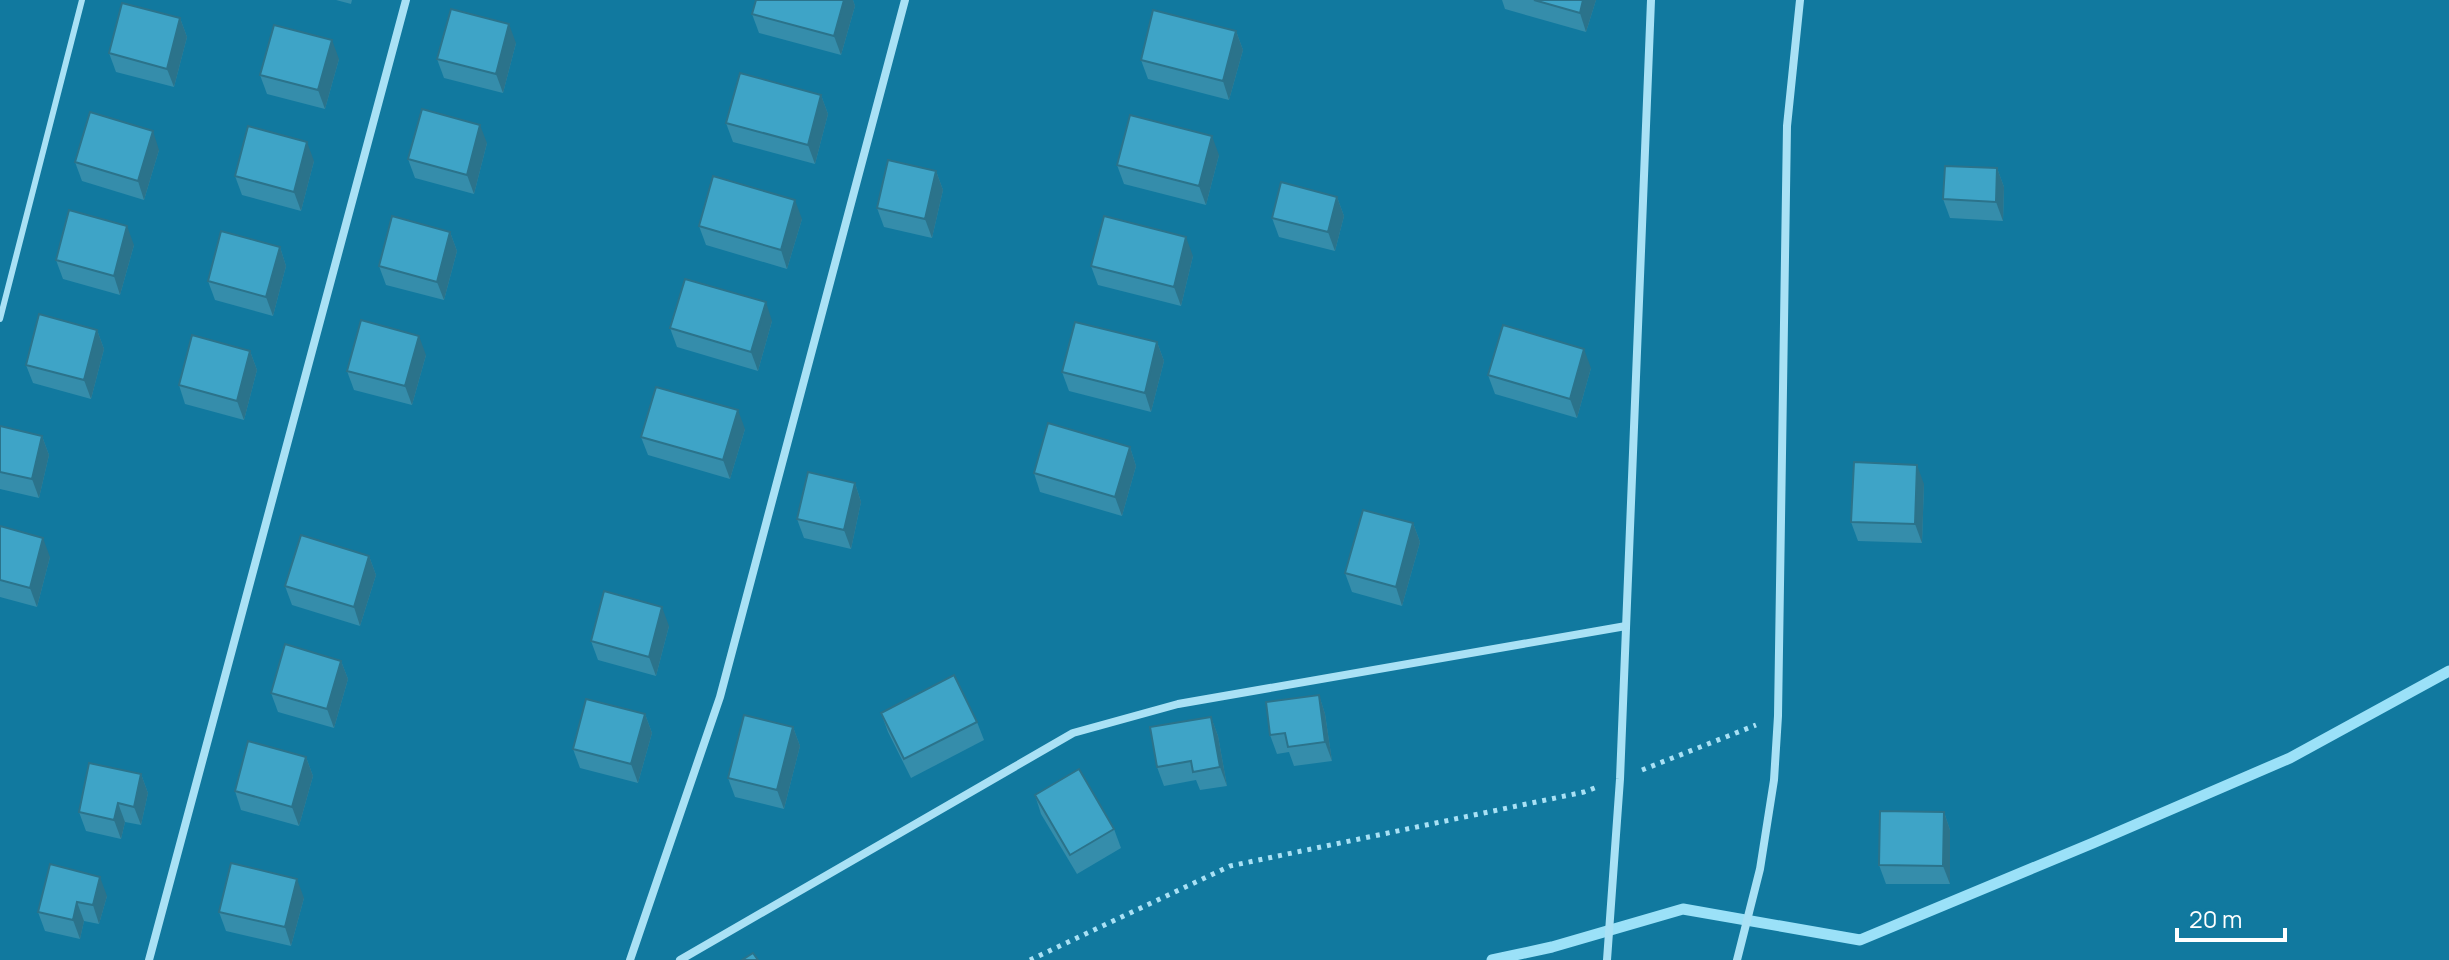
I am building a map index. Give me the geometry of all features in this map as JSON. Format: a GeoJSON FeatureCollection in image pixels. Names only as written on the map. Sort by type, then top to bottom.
{"type":"FeatureCollection","features":[{"type":"Feature","properties":{"kind":"street"},"geometry":{"type":"LineString","coordinates":[[149,960],[406,0]]}},
{"type":"Feature","properties":{"kind":"street"},"geometry":{"type":"LineString","coordinates":[[630,960],[720,697],[905,0]]}},
{"type":"Feature","properties":{"kind":"street"},"geometry":{"type":"LineString","coordinates":[[1607,960],[1620,779],[1651,0]]}},
{"type":"Feature","properties":{"kind":"street"},"geometry":{"type":"LineString","coordinates":[[1737,960],[1760,869],[1774,780],[1778,716],[1787,126],[1800,0]]}},
{"type":"Feature","properties":{"kind":"street"},"geometry":{"type":"LineString","coordinates":[[680,960],[1073,733],[1178,704],[1626,626]]}},
{"type":"Feature","properties":{"kind":"lane"},"geometry":{"type":"LineString","coordinates":[[0,319],[82,0]]}},
{"type":"Feature","properties":{"kind":"path"},"geometry":{"type":"LineString","coordinates":[[1030,960],[1230,866],[1584,792],[1778,716]]}},
{"type":"Feature","properties":{"kind":"building"},"geometry":{"type":"Polygon","coordinates":[[[756,0],[844,0],[834,36],[752,14],[756,0]]]}},
{"type":"Feature","properties":{"kind":"building"},"geometry":{"type":"Polygon","coordinates":[[[1534,0],[1583,0],[1580,13],[1534,0]]]}},
{"type":"Feature","properties":{"kind":"building"},"geometry":{"type":"Polygon","coordinates":[[[122,3],[180,18],[167,69],[109,53],[122,3]]]}},
{"type":"Feature","properties":{"kind":"building"},"geometry":{"type":"Polygon","coordinates":[[[451,9],[509,24],[496,74],[437,59],[451,9]]]}},
{"type":"Feature","properties":{"kind":"building"},"geometry":{"type":"Polygon","coordinates":[[[1153,10],[1236,31],[1223,81],[1141,60],[1153,10]]]}},
{"type":"Feature","properties":{"kind":"building"},"geometry":{"type":"Polygon","coordinates":[[[274,25],[332,40],[318,90],[260,75],[274,25]]]}},
{"type":"Feature","properties":{"kind":"building"},"geometry":{"type":"Polygon","coordinates":[[[740,73],[821,95],[808,145],[726,123],[740,73]]]}},
{"type":"Feature","properties":{"kind":"building"},"geometry":{"type":"Polygon","coordinates":[[[422,109],[480,125],[467,175],[408,159],[422,109]]]}},
{"type":"Feature","properties":{"kind":"building"},"geometry":{"type":"Polygon","coordinates":[[[90,112],[153,131],[138,181],[75,162],[90,112]]]}},
{"type":"Feature","properties":{"kind":"building"},"geometry":{"type":"Polygon","coordinates":[[[1130,115],[1212,136],[1199,186],[1117,165],[1130,115]]]}},
{"type":"Feature","properties":{"kind":"building"},"geometry":{"type":"Polygon","coordinates":[[[248,126],[307,142],[294,192],[235,176],[248,126]]]}},
{"type":"Feature","properties":{"kind":"building"},"geometry":{"type":"Polygon","coordinates":[[[888,160],[936,171],[925,219],[877,208],[888,160]]]}},
{"type":"Feature","properties":{"kind":"building"},"geometry":{"type":"Polygon","coordinates":[[[1945,166],[1997,168],[1996,202],[1943,199],[1945,166]]]}},
{"type":"Feature","properties":{"kind":"building"},"geometry":{"type":"Polygon","coordinates":[[[713,176],[795,200],[781,250],[699,226],[713,176]]]}},
{"type":"Feature","properties":{"kind":"building"},"geometry":{"type":"Polygon","coordinates":[[[1281,182],[1337,197],[1328,232],[1272,218],[1281,182]]]}},
{"type":"Feature","properties":{"kind":"building"},"geometry":{"type":"Polygon","coordinates":[[[69,210],[127,226],[114,276],[56,260],[69,210]]]}},
{"type":"Feature","properties":{"kind":"building"},"geometry":{"type":"Polygon","coordinates":[[[392,216],[450,232],[437,282],[379,266],[392,216]]]}},
{"type":"Feature","properties":{"kind":"building"},"geometry":{"type":"Polygon","coordinates":[[[1104,216],[1186,237],[1174,287],[1091,266],[1104,216]]]}},
{"type":"Feature","properties":{"kind":"building"},"geometry":{"type":"Polygon","coordinates":[[[221,231],[280,247],[266,297],[208,281],[221,231]]]}},
{"type":"Feature","properties":{"kind":"building"},"geometry":{"type":"Polygon","coordinates":[[[685,279],[766,302],[751,352],[670,328],[685,279]]]}},
{"type":"Feature","properties":{"kind":"building"},"geometry":{"type":"Polygon","coordinates":[[[39,314],[97,330],[84,380],[26,365],[39,314]]]}},
{"type":"Feature","properties":{"kind":"building"},"geometry":{"type":"Polygon","coordinates":[[[361,320],[419,336],[405,386],[347,371],[361,320]]]}},
{"type":"Feature","properties":{"kind":"building"},"geometry":{"type":"Polygon","coordinates":[[[1075,322],[1157,342],[1145,393],[1062,372],[1075,322]]]}},
{"type":"Feature","properties":{"kind":"building"},"geometry":{"type":"Polygon","coordinates":[[[1503,325],[1584,349],[1570,399],[1488,375],[1503,325]]]}},
{"type":"Feature","properties":{"kind":"building"},"geometry":{"type":"Polygon","coordinates":[[[192,335],[250,351],[237,401],[179,385],[192,335]]]}},
{"type":"Feature","properties":{"kind":"building"},"geometry":{"type":"Polygon","coordinates":[[[656,387],[738,410],[723,460],[641,437],[656,387]]]}},
{"type":"Feature","properties":{"kind":"building"},"geometry":{"type":"Polygon","coordinates":[[[1048,423],[1130,447],[1115,497],[1034,473],[1048,423]]]}},
{"type":"Feature","properties":{"kind":"building"},"geometry":{"type":"Polygon","coordinates":[[[0,426],[42,436],[32,479],[0,472],[0,426]]]}},
{"type":"Feature","properties":{"kind":"building"},"geometry":{"type":"Polygon","coordinates":[[[1854,462],[1917,465],[1915,524],[1851,522],[1854,462]]]}},
{"type":"Feature","properties":{"kind":"building"},"geometry":{"type":"Polygon","coordinates":[[[808,472],[855,483],[844,530],[797,519],[808,472]]]}},
{"type":"Feature","properties":{"kind":"building"},"geometry":{"type":"Polygon","coordinates":[[[1363,510],[1413,523],[1396,587],[1345,573],[1363,510]]]}},
{"type":"Feature","properties":{"kind":"building"},"geometry":{"type":"Polygon","coordinates":[[[0,526],[43,538],[30,588],[0,580],[0,526]]]}},
{"type":"Feature","properties":{"kind":"building"},"geometry":{"type":"Polygon","coordinates":[[[301,535],[369,556],[354,607],[285,586],[301,535]]]}},
{"type":"Feature","properties":{"kind":"building"},"geometry":{"type":"Polygon","coordinates":[[[604,591],[662,607],[649,657],[591,641],[604,591]]]}},
{"type":"Feature","properties":{"kind":"building"},"geometry":{"type":"Polygon","coordinates":[[[285,644],[341,661],[327,709],[271,693],[285,644]]]}},
{"type":"Feature","properties":{"kind":"building"},"geometry":{"type":"Polygon","coordinates":[[[954,675],[977,722],[904,759],[881,713],[954,675]]]}},
{"type":"Feature","properties":{"kind":"building"},"geometry":{"type":"Polygon","coordinates":[[[1319,695],[1325,742],[1288,747],[1285,733],[1270,735],[1266,702],[1319,695]]]}},
{"type":"Feature","properties":{"kind":"building"},"geometry":{"type":"Polygon","coordinates":[[[586,699],[645,714],[631,764],[573,749],[586,699]]]}},
{"type":"Feature","properties":{"kind":"building"},"geometry":{"type":"Polygon","coordinates":[[[744,715],[793,727],[777,790],[728,778],[744,715]]]}},
{"type":"Feature","properties":{"kind":"building"},"geometry":{"type":"Polygon","coordinates":[[[1211,717],[1220,767],[1193,772],[1191,761],[1157,767],[1150,727],[1211,717]]]}},
{"type":"Feature","properties":{"kind":"building"},"geometry":{"type":"Polygon","coordinates":[[[248,741],[306,757],[292,807],[235,791],[248,741]]]}},
{"type":"Feature","properties":{"kind":"building"},"geometry":{"type":"Polygon","coordinates":[[[89,763],[141,774],[134,807],[118,803],[114,820],[79,812],[89,763]]]}},
{"type":"Feature","properties":{"kind":"building"},"geometry":{"type":"Polygon","coordinates":[[[1079,769],[1114,829],[1070,855],[1035,795],[1079,769]]]}},
{"type":"Feature","properties":{"kind":"building"},"geometry":{"type":"Polygon","coordinates":[[[1880,811],[1944,812],[1943,866],[1879,865],[1880,811]]]}},
{"type":"Feature","properties":{"kind":"building"},"geometry":{"type":"Polygon","coordinates":[[[231,863],[297,879],[285,927],[219,912],[231,863]]]}},
{"type":"Feature","properties":{"kind":"building"},"geometry":{"type":"Polygon","coordinates":[[[50,864],[100,877],[93,905],[77,902],[73,920],[38,912],[50,864]]]}},
{"type":"Feature","properties":{"kind":"building"},"geometry":{"type":"Polygon","coordinates":[[[753,953],[758,960],[742,960],[753,953]]]}},
{"type":"Feature","properties":{"kind":"waterway"},"geometry":{"type":"LineString","coordinates":[[1492,960],[1552,947],[1683,909],[1860,940],[2290,758],[2449,671]]}}]}
